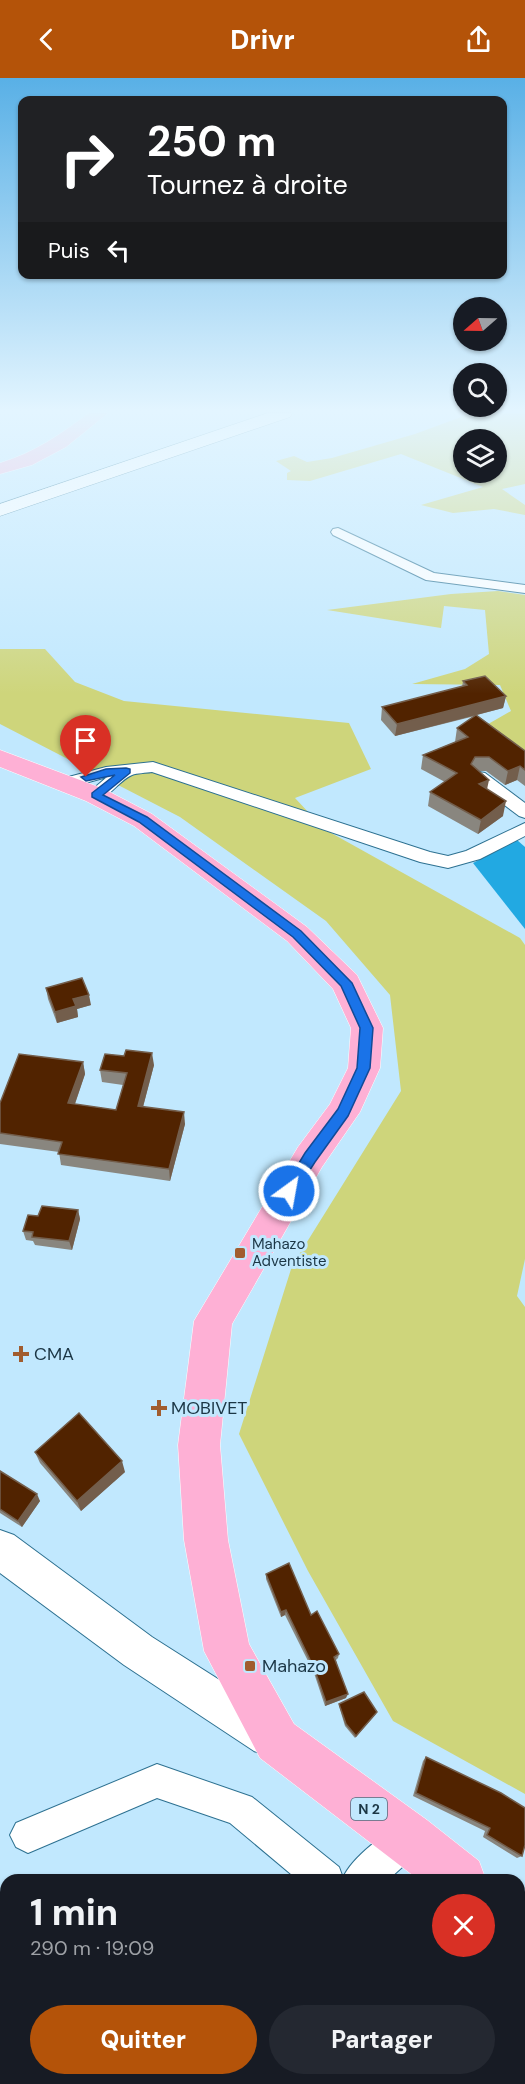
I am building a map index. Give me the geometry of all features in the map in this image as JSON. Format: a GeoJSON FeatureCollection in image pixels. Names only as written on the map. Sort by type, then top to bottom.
{"type":"FeatureCollection","features":[{"type":"Feature","properties":{"kind":"main road","name":"N 2"},"geometry":{"type":"LineString","coordinates":[[0,758],[81,789],[143,820],[297,934],[346,983],[367,1028],[364,1068],[343,1112],[310,1158],[213,1321],[199,1445],[206,1540],[227,1651],[277,1741],[409,1838],[453,1874]]}},
{"type":"Feature","properties":{"kind":"street"},"geometry":{"type":"LineString","coordinates":[[338,532],[430,577],[525,589]]}},
{"type":"Feature","properties":{"kind":"street"},"geometry":{"type":"LineString","coordinates":[[81,789],[106,772],[153,767],[427,858],[448,862],[473,855],[525,829]]}},
{"type":"Feature","properties":{"kind":"street"},"geometry":{"type":"LineString","coordinates":[[81,789],[126,771]]}},
{"type":"Feature","properties":{"kind":"street"},"geometry":{"type":"LineString","coordinates":[[479,777],[525,812]]}},
{"type":"Feature","properties":{"kind":"street"},"geometry":{"type":"LineString","coordinates":[[0,1550],[138,1651],[277,1741]]}},
{"type":"Feature","properties":{"kind":"street"},"geometry":{"type":"LineString","coordinates":[[28,1835],[157,1781],[240,1809],[319,1874]]}},
{"type":"Feature","properties":{"kind":"street"},"geometry":{"type":"LineString","coordinates":[[367,1874],[409,1838]]}},
{"type":"Feature","properties":{"kind":"green space"},"geometry":{"type":"Polygon","coordinates":[[[427,507],[525,507],[525,515],[494,509],[453,513],[427,507]]]}},
{"type":"Feature","properties":{"kind":"green space"},"geometry":{"type":"Polygon","coordinates":[[[498,591],[525,595],[525,762],[483,727],[511,711],[500,685],[412,684],[465,669],[489,654],[485,610],[444,606],[441,628],[327,610],[451,594],[498,591]]]}},
{"type":"Feature","properties":{"kind":"green space"},"geometry":{"type":"Polygon","coordinates":[[[0,649],[45,649],[75,682],[124,701],[349,723],[371,769],[295,798],[324,829],[520,938],[525,945],[525,1259],[517,1296],[525,1307],[525,1794],[393,1721],[308,1571],[239,1434],[292,1266],[401,1091],[390,995],[326,921],[180,817],[0,724],[0,649]]]}},
{"type":"Feature","properties":{"kind":"water"},"geometry":{"type":"Polygon","coordinates":[[[517,840],[525,847],[525,929],[473,863],[517,840]]]}},
{"type":"Feature","properties":{"kind":"building"},"geometry":{"type":"Polygon","coordinates":[[[485,676],[506,696],[397,724],[382,707],[467,685],[463,681],[485,676]]]}},
{"type":"Feature","properties":{"kind":"building"},"geometry":{"type":"Polygon","coordinates":[[[476,715],[525,751],[525,770],[520,766],[508,771],[489,757],[475,757],[471,764],[489,780],[479,784],[506,801],[481,820],[430,792],[457,773],[423,755],[468,737],[457,728],[476,715]]]}},
{"type":"Feature","properties":{"kind":"building"},"geometry":{"type":"Polygon","coordinates":[[[82,978],[89,995],[73,999],[76,1006],[55,1012],[46,988],[82,978]]]}},
{"type":"Feature","properties":{"kind":"building"},"geometry":{"type":"Polygon","coordinates":[[[126,1050],[152,1053],[138,1106],[184,1112],[169,1169],[58,1154],[62,1142],[0,1133],[0,1103],[19,1054],[83,1062],[68,1103],[116,1110],[127,1073],[100,1070],[105,1054],[124,1056],[126,1050]]]}},
{"type":"Feature","properties":{"kind":"building"},"geometry":{"type":"Polygon","coordinates":[[[42,1206],[78,1210],[69,1241],[32,1237],[33,1232],[23,1231],[28,1215],[38,1216],[42,1206]]]}},
{"type":"Feature","properties":{"kind":"building"},"geometry":{"type":"Polygon","coordinates":[[[79,1413],[122,1461],[77,1501],[35,1452],[79,1413]]]}},
{"type":"Feature","properties":{"kind":"building"},"geometry":{"type":"Polygon","coordinates":[[[0,1471],[37,1494],[18,1521],[0,1509],[0,1471]]]}},
{"type":"Feature","properties":{"kind":"building"},"geometry":{"type":"Polygon","coordinates":[[[289,1563],[311,1615],[317,1611],[339,1654],[334,1657],[348,1694],[326,1702],[314,1668],[286,1610],[281,1612],[266,1574],[289,1563]]]}},
{"type":"Feature","properties":{"kind":"building"},"geometry":{"type":"Polygon","coordinates":[[[364,1692],[377,1712],[356,1736],[346,1724],[339,1704],[364,1692]]]}},
{"type":"Feature","properties":{"kind":"building"},"geometry":{"type":"Polygon","coordinates":[[[426,1757],[501,1793],[525,1808],[525,1845],[522,1856],[487,1835],[490,1828],[416,1793],[426,1757]]]}},
{"type":"Feature","properties":{"kind":"place","name":"Mahazo Adventiste"},"geometry":{"type":"Point","coordinates":[240,1253]}},
{"type":"Feature","properties":{"kind":"place","name":"CMA"},"geometry":{"type":"Point","coordinates":[21,1354]}},
{"type":"Feature","properties":{"kind":"place","name":"MOBIVET"},"geometry":{"type":"Point","coordinates":[159,1408]}},
{"type":"Feature","properties":{"kind":"place","name":"Mahazo"},"geometry":{"type":"Point","coordinates":[250,1666]}},
{"type":"Feature","properties":{"kind":"route"},"geometry":{"type":"LineString","coordinates":[[86,777],[106,772],[126,771],[95,795],[143,820],[297,934],[346,983],[367,1028],[364,1068],[343,1112],[289,1191]]}}]}
